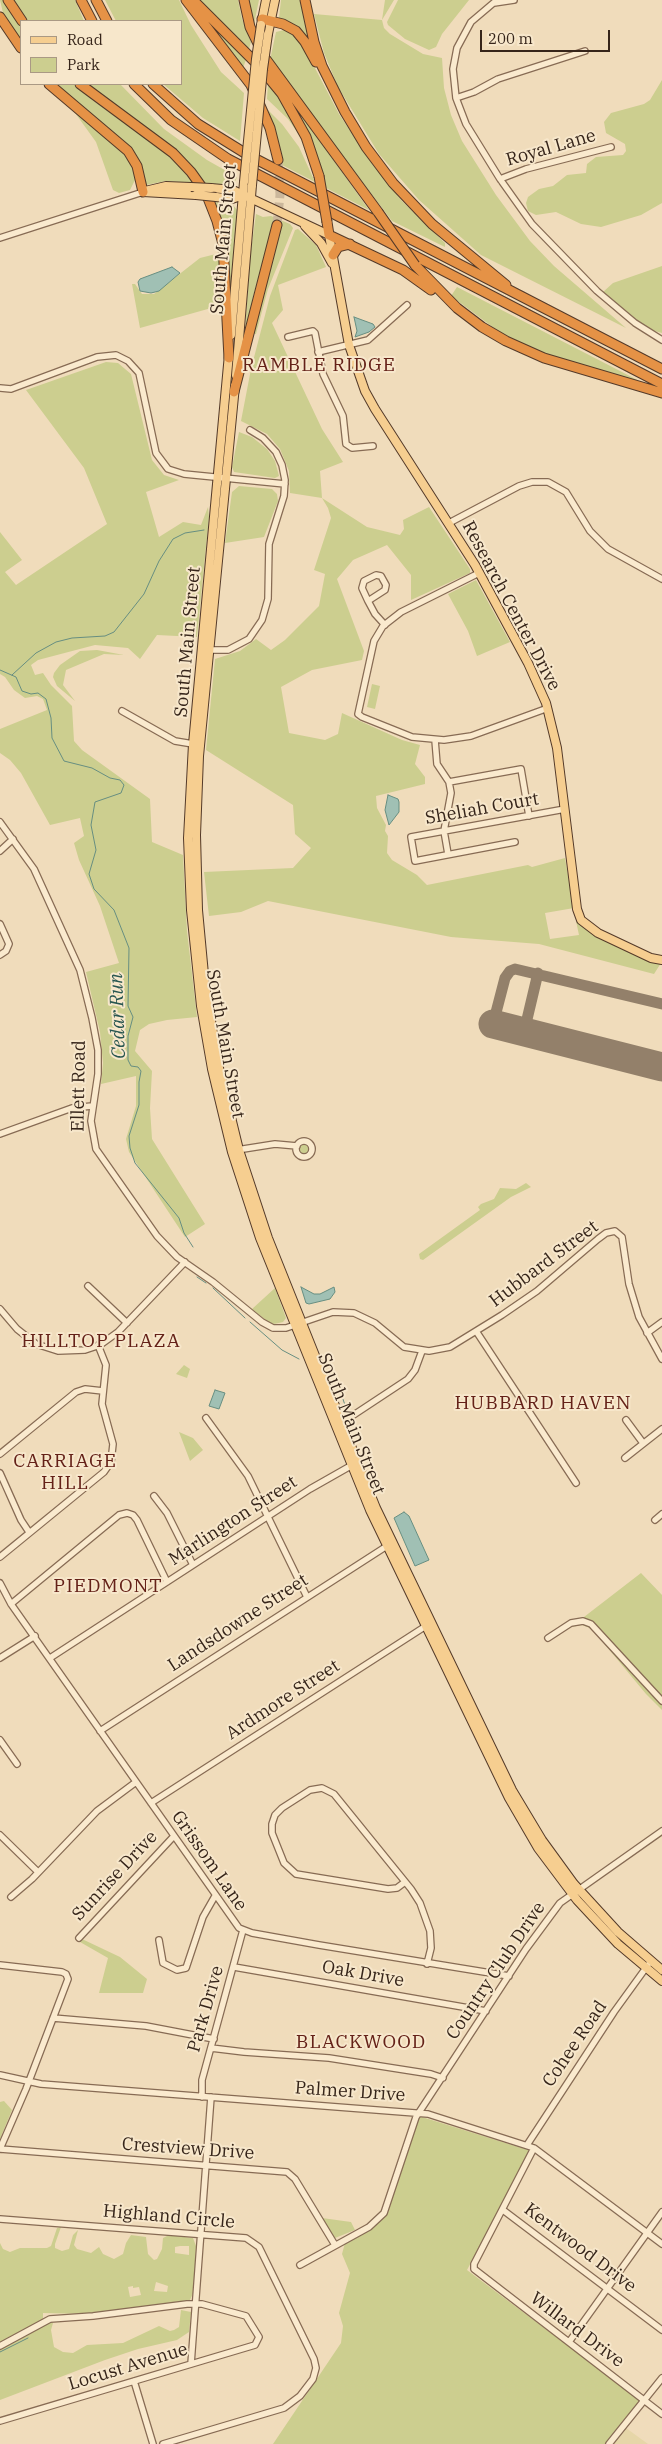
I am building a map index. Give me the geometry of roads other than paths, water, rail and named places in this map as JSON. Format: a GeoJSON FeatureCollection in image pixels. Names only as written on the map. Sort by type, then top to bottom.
{"type":"FeatureCollection","features":[{"type":"Feature","properties":{"kind":"highway"},"geometry":{"type":"LineString","coordinates":[[8,0],[21,20]]}},
{"type":"Feature","properties":{"kind":"highway"},"geometry":{"type":"LineString","coordinates":[[81,0],[91,20]]}},
{"type":"Feature","properties":{"kind":"highway"},"geometry":{"type":"LineString","coordinates":[[96,0],[106,20]]}},
{"type":"Feature","properties":{"kind":"highway"},"geometry":{"type":"LineString","coordinates":[[186,0],[251,85],[270,128],[278,160]]}},
{"type":"Feature","properties":{"kind":"highway"},"geometry":{"type":"LineString","coordinates":[[193,0],[259,66],[282,94],[306,137],[320,176],[329,234],[403,270],[490,332],[525,351],[662,393]]}},
{"type":"Feature","properties":{"kind":"highway"},"geometry":{"type":"LineString","coordinates":[[244,0],[250,27],[265,58],[415,265],[456,308]]}},
{"type":"Feature","properties":{"kind":"highway"},"geometry":{"type":"LineString","coordinates":[[305,0],[314,42],[333,89],[366,147],[406,197],[439,230],[518,295]]}},
{"type":"Feature","properties":{"kind":"highway"},"geometry":{"type":"LineString","coordinates":[[0,17],[20,47]]}},
{"type":"Feature","properties":{"kind":"highway"},"geometry":{"type":"LineString","coordinates":[[264,21],[290,27],[301,36],[327,83],[333,89]]}},
{"type":"Feature","properties":{"kind":"highway"},"geometry":{"type":"LineString","coordinates":[[50,85],[128,150],[136,166],[143,192]]}},
{"type":"Feature","properties":{"kind":"highway"},"geometry":{"type":"LineString","coordinates":[[81,85],[173,153],[191,172],[206,193],[217,221],[223,244],[229,358]]}},
{"type":"Feature","properties":{"kind":"highway"},"geometry":{"type":"LineString","coordinates":[[135,85],[171,120],[228,159],[662,384]]}},
{"type":"Feature","properties":{"kind":"highway"},"geometry":{"type":"LineString","coordinates":[[154,85],[182,112],[226,142],[662,369]]}},
{"type":"Feature","properties":{"kind":"highway"},"geometry":{"type":"LineString","coordinates":[[234,392],[277,225]]}},
{"type":"Feature","properties":{"kind":"highway"},"geometry":{"type":"LineString","coordinates":[[333,255],[338,247],[350,244]]}},
{"type":"Feature","properties":{"kind":"main road","name":"South Main Street"},"geometry":{"type":"LineString","coordinates":[[222,478],[234,392],[248,183],[266,0]]}},
{"type":"Feature","properties":{"kind":"main road","name":"South Main Street"},"geometry":{"type":"LineString","coordinates":[[248,183],[268,34],[264,21],[276,0]]}},
{"type":"Feature","properties":{"kind":"main road"},"geometry":{"type":"LineString","coordinates":[[143,192],[166,186],[232,190],[329,234]]}},
{"type":"Feature","properties":{"kind":"main road"},"geometry":{"type":"LineString","coordinates":[[143,192],[232,199],[247,196]]}},
{"type":"Feature","properties":{"kind":"main road","name":"South Main Street"},"geometry":{"type":"LineString","coordinates":[[194,910],[196,808],[206,650],[222,478],[229,358],[247,196]]}},
{"type":"Feature","properties":{"kind":"main road","name":"Research Center Drive"},"geometry":{"type":"LineString","coordinates":[[293,218],[321,243],[336,270]]}},
{"type":"Feature","properties":{"kind":"main road","name":"Research Center Drive"},"geometry":{"type":"LineString","coordinates":[[329,234],[349,345],[360,380],[372,405],[449,523],[479,573],[532,671],[548,708],[553,726],[577,909],[582,920],[598,933],[651,958],[662,960]]}},
{"type":"Feature","properties":{"kind":"main road","name":"South Main Street"},"geometry":{"type":"LineString","coordinates":[[206,650],[193,744],[188,828],[194,910],[196,975],[204,1030],[235,1151],[299,1324],[355,1464],[508,1798],[538,1848],[614,1940],[648,1965],[662,1981]]}},
{"type":"Feature","properties":{"kind":"main road","name":"South Main Street"},"geometry":{"type":"LineString","coordinates":[[648,1965],[662,1970]]}},
{"type":"Feature","properties":{"kind":"street"},"geometry":{"type":"LineString","coordinates":[[514,0],[495,2],[471,22],[457,48],[453,69],[456,98],[466,124],[500,179],[532,224],[574,270],[635,323],[662,340]]}},
{"type":"Feature","properties":{"kind":"street"},"geometry":{"type":"LineString","coordinates":[[456,98],[471,94],[498,79],[586,51]]}},
{"type":"Feature","properties":{"kind":"street","name":"Royal Lane"},"geometry":{"type":"LineString","coordinates":[[500,179],[526,169],[611,147]]}},
{"type":"Feature","properties":{"kind":"street"},"geometry":{"type":"LineString","coordinates":[[0,238],[143,192]]}},
{"type":"Feature","properties":{"kind":"street"},"geometry":{"type":"LineString","coordinates":[[318,352],[372,338],[407,305]]}},
{"type":"Feature","properties":{"kind":"street"},"geometry":{"type":"LineString","coordinates":[[288,337],[314,332],[324,378],[342,416],[346,444],[352,448],[373,446]]}},
{"type":"Feature","properties":{"kind":"street"},"geometry":{"type":"LineString","coordinates":[[0,388],[11,388],[97,357],[112,354],[121,356],[133,365],[140,377],[155,447],[162,463],[177,472],[285,484]]}},
{"type":"Feature","properties":{"kind":"street"},"geometry":{"type":"LineString","coordinates":[[206,650],[224,651],[239,646],[251,637],[262,620],[270,591],[267,564],[269,544],[284,496],[285,484],[282,465],[276,452],[263,438],[250,430]]}},
{"type":"Feature","properties":{"kind":"street"},"geometry":{"type":"LineString","coordinates":[[449,523],[519,486],[532,482],[548,482],[568,495],[590,531],[608,549],[662,579]]}},
{"type":"Feature","properties":{"kind":"street"},"geometry":{"type":"LineString","coordinates":[[479,573],[400,612],[385,625],[374,641],[358,710],[360,716],[412,737],[451,740],[471,736],[548,708]]}},
{"type":"Feature","properties":{"kind":"street"},"geometry":{"type":"LineString","coordinates":[[368,601],[385,590],[386,584],[379,575],[362,583],[368,601],[374,614],[385,625]]}},
{"type":"Feature","properties":{"kind":"street"},"geometry":{"type":"LineString","coordinates":[[122,711],[176,741],[193,744]]}},
{"type":"Feature","properties":{"kind":"street"},"geometry":{"type":"LineString","coordinates":[[435,740],[437,764],[449,782],[451,801],[444,831],[448,854]]}},
{"type":"Feature","properties":{"kind":"street"},"geometry":{"type":"LineString","coordinates":[[449,782],[521,769],[528,816]]}},
{"type":"Feature","properties":{"kind":"street","name":"Sheliah Court"},"geometry":{"type":"LineString","coordinates":[[515,842],[415,861],[411,837],[565,810]]}},
{"type":"Feature","properties":{"kind":"street","name":"Ellett Road"},"geometry":{"type":"LineString","coordinates":[[0,822],[34,869],[80,970],[98,1050],[98,1074],[92,1106],[92,1134],[100,1156],[157,1236],[185,1262],[269,1326],[280,1329],[299,1324]]}},
{"type":"Feature","properties":{"kind":"street"},"geometry":{"type":"LineString","coordinates":[[0,851],[13,839]]}},
{"type":"Feature","properties":{"kind":"street"},"geometry":{"type":"LineString","coordinates":[[0,924],[9,944],[6,951],[0,955]]}},
{"type":"Feature","properties":{"kind":"street"},"geometry":{"type":"LineString","coordinates":[[0,1134],[72,1108],[92,1106]]}},
{"type":"Feature","properties":{"kind":"street"},"geometry":{"type":"LineString","coordinates":[[235,1151],[275,1144],[297,1146]]}},
{"type":"Feature","properties":{"kind":"street","name":"Hubbard Street"},"geometry":{"type":"LineString","coordinates":[[299,1324],[333,1312],[359,1315],[375,1323],[399,1344],[422,1351],[445,1349],[537,1291],[606,1233],[615,1231],[622,1237],[631,1291],[646,1333]]}},
{"type":"Feature","properties":{"kind":"street"},"geometry":{"type":"LineString","coordinates":[[0,1308],[24,1335],[41,1346],[71,1352],[98,1345],[112,1337],[185,1262]]}},
{"type":"Feature","properties":{"kind":"street"},"geometry":{"type":"LineString","coordinates":[[88,1286],[127,1323]]}},
{"type":"Feature","properties":{"kind":"street"},"geometry":{"type":"LineString","coordinates":[[662,1322],[646,1333],[662,1359]]}},
{"type":"Feature","properties":{"kind":"street"},"geometry":{"type":"LineString","coordinates":[[476,1331],[576,1483]]}},
{"type":"Feature","properties":{"kind":"street"},"geometry":{"type":"LineString","coordinates":[[0,1556],[104,1472],[111,1462],[113,1448],[102,1409],[102,1391],[106,1365],[98,1345]]}},
{"type":"Feature","properties":{"kind":"street"},"geometry":{"type":"LineString","coordinates":[[338,1422],[349,1418],[408,1379],[422,1351]]}},
{"type":"Feature","properties":{"kind":"street"},"geometry":{"type":"LineString","coordinates":[[0,1454],[76,1392],[84,1389],[102,1391]]}},
{"type":"Feature","properties":{"kind":"street"},"geometry":{"type":"LineString","coordinates":[[206,1418],[246,1472],[307,1597]]}},
{"type":"Feature","properties":{"kind":"street"},"geometry":{"type":"LineString","coordinates":[[626,1420],[643,1443]]}},
{"type":"Feature","properties":{"kind":"street"},"geometry":{"type":"LineString","coordinates":[[625,1458],[662,1429]]}},
{"type":"Feature","properties":{"kind":"street","name":"Marlington Street"},"geometry":{"type":"LineString","coordinates":[[50,1658],[268,1516],[355,1464]]}},
{"type":"Feature","properties":{"kind":"street"},"geometry":{"type":"LineString","coordinates":[[0,1473],[21,1520],[30,1532]]}},
{"type":"Feature","properties":{"kind":"street"},"geometry":{"type":"LineString","coordinates":[[154,1496],[170,1518],[193,1565]]}},
{"type":"Feature","properties":{"kind":"street"},"geometry":{"type":"LineString","coordinates":[[11,1604],[120,1515],[127,1513],[136,1518],[167,1582]]}},
{"type":"Feature","properties":{"kind":"street"},"geometry":{"type":"LineString","coordinates":[[654,1520],[662,1514]]}},
{"type":"Feature","properties":{"kind":"street","name":"Landsdowne Street"},"geometry":{"type":"LineString","coordinates":[[100,1731],[390,1544]]}},
{"type":"Feature","properties":{"kind":"street","name":"Grissom Lane"},"geometry":{"type":"LineString","coordinates":[[0,1584],[11,1604],[215,1896],[234,1923],[243,1930],[428,1964],[509,1976]]}},
{"type":"Feature","properties":{"kind":"street"},"geometry":{"type":"LineString","coordinates":[[548,1638],[571,1623],[583,1621],[591,1624],[662,1701]]}},
{"type":"Feature","properties":{"kind":"street","name":"Ardmore Street"},"geometry":{"type":"LineString","coordinates":[[151,1803],[428,1625]]}},
{"type":"Feature","properties":{"kind":"street"},"geometry":{"type":"LineString","coordinates":[[0,1658],[35,1636]]}},
{"type":"Feature","properties":{"kind":"street"},"geometry":{"type":"LineString","coordinates":[[0,1740],[17,1764]]}},
{"type":"Feature","properties":{"kind":"street"},"geometry":{"type":"LineString","coordinates":[[11,1897],[97,1811],[136,1782]]}},
{"type":"Feature","properties":{"kind":"street"},"geometry":{"type":"LineString","coordinates":[[405,1882],[397,1888],[388,1889],[296,1874],[284,1863],[272,1833],[275,1815],[282,1808],[310,1790],[320,1788],[330,1791],[405,1882],[420,1903],[427,1918],[431,1937],[428,1964]]}},
{"type":"Feature","properties":{"kind":"street","name":"Country Club Drive"},"geometry":{"type":"LineString","coordinates":[[300,2265],[374,2224],[384,2213],[413,2123],[544,1922],[565,1897],[662,1831]]}},
{"type":"Feature","properties":{"kind":"street"},"geometry":{"type":"LineString","coordinates":[[0,1835],[38,1872]]}},
{"type":"Feature","properties":{"kind":"street","name":"Sunrise Drive"},"geometry":{"type":"LineString","coordinates":[[79,1938],[174,1836]]}},
{"type":"Feature","properties":{"kind":"street"},"geometry":{"type":"LineString","coordinates":[[159,1940],[164,1963],[177,1970],[186,1968],[203,1917],[215,1896]]}},
{"type":"Feature","properties":{"kind":"street","name":"Park Drive"},"geometry":{"type":"LineString","coordinates":[[202,2097],[202,2080],[243,1930]]}},
{"type":"Feature","properties":{"kind":"street"},"geometry":{"type":"LineString","coordinates":[[0,1965],[62,1972],[66,1974],[68,1980],[0,2149]]}},
{"type":"Feature","properties":{"kind":"street","name":"Cohee Road"},"geometry":{"type":"LineString","coordinates":[[527,2145],[614,2012],[648,1965]]}},
{"type":"Feature","properties":{"kind":"street","name":"Oak Drive"},"geometry":{"type":"LineString","coordinates":[[234,1967],[486,2011]]}},
{"type":"Feature","properties":{"kind":"street"},"geometry":{"type":"LineString","coordinates":[[53,2018],[146,2026],[214,2039]]}},
{"type":"Feature","properties":{"kind":"street"},"geometry":{"type":"LineString","coordinates":[[211,2048],[236,2052],[329,2058],[431,2074],[443,2078]]}},
{"type":"Feature","properties":{"kind":"street","name":"Palmer Drive"},"geometry":{"type":"LineString","coordinates":[[0,2075],[28,2082],[211,2098],[420,2112],[534,2148],[662,2244]]}},
{"type":"Feature","properties":{"kind":"street"},"geometry":{"type":"LineString","coordinates":[[191,2364],[211,2098]]}},
{"type":"Feature","properties":{"kind":"street"},"geometry":{"type":"LineString","coordinates":[[503,2210],[534,2148]]}},
{"type":"Feature","properties":{"kind":"street","name":"Crestview Drive"},"geometry":{"type":"LineString","coordinates":[[0,2149],[289,2173],[296,2179],[334,2245]]}},
{"type":"Feature","properties":{"kind":"street","name":"Willard Drive"},"geometry":{"type":"LineString","coordinates":[[503,2210],[474,2264],[474,2269],[662,2414]]}},
{"type":"Feature","properties":{"kind":"street","name":"Kentwood Drive"},"geometry":{"type":"LineString","coordinates":[[503,2210],[662,2330]]}},
{"type":"Feature","properties":{"kind":"street"},"geometry":{"type":"LineString","coordinates":[[569,2342],[609,2289],[662,2212]]}},
{"type":"Feature","properties":{"kind":"street","name":"Highland Circle"},"geometry":{"type":"LineString","coordinates":[[0,2219],[246,2238],[257,2245],[314,2359],[316,2372],[302,2394],[284,2408],[163,2444]]}},
{"type":"Feature","properties":{"kind":"street"},"geometry":{"type":"LineString","coordinates":[[0,2346],[50,2319],[195,2304]]}},
{"type":"Feature","properties":{"kind":"street","name":"Locust Avenue"},"geometry":{"type":"LineString","coordinates":[[0,2421],[255,2345],[260,2337],[246,2316],[195,2304]]}},
{"type":"Feature","properties":{"kind":"street"},"geometry":{"type":"LineString","coordinates":[[609,2444],[662,2378]]}},
{"type":"Feature","properties":{"kind":"street"},"geometry":{"type":"LineString","coordinates":[[134,2381],[153,2444]]}},
{"type":"Feature","properties":{"kind":"waterway","name":"Cedar Run"},"geometry":{"type":"LineString","coordinates":[[12,675],[36,653],[56,642],[72,638],[105,636],[114,632],[144,594],[159,561],[173,539],[185,533],[204,530]]}},
{"type":"Feature","properties":{"kind":"waterway","name":"Cedar Run"},"geometry":{"type":"LineString","coordinates":[[0,670],[16,677],[22,691],[31,694],[38,693],[46,699],[51,718],[52,738],[64,761],[92,768],[110,778],[120,780],[124,785],[121,793],[95,802],[91,825],[96,850],[89,874],[94,889],[114,910],[129,948],[128,1006],[133,1017],[128,1036],[128,1060],[131,1066],[138,1067],[141,1071],[139,1105],[129,1136],[130,1148],[135,1163],[179,1218],[184,1233],[193,1247]]}},
{"type":"Feature","properties":{"kind":"waterway","name":"Cedar Run"},"geometry":{"type":"LineString","coordinates":[[197,1277],[206,1283]]}},
{"type":"Feature","properties":{"kind":"waterway","name":"Cedar Run"},"geometry":{"type":"LineString","coordinates":[[213,1288],[245,1318]]}},
{"type":"Feature","properties":{"kind":"waterway","name":"Cedar Run"},"geometry":{"type":"LineString","coordinates":[[250,1322],[282,1350],[299,1359]]}},
{"type":"Feature","properties":{"kind":"waterway","name":"Cedar Run"},"geometry":{"type":"LineString","coordinates":[[325,1360],[333,1371],[345,1405],[344,1412]]}},
{"type":"Feature","properties":{"kind":"waterway"},"geometry":{"type":"LineString","coordinates":[[0,2352],[28,2338]]}},
{"type":"Feature","properties":{"kind":"tunnel"},"geometry":{"type":"LineString","coordinates":[[277,225],[280,195],[278,160]]}},
{"type":"Feature","properties":{"kind":"district","name":"RAMBLE RIDGE"},"geometry":{"type":"Point","coordinates":[319,366]}},
{"type":"Feature","properties":{"kind":"district","name":"HILLTOP PLAZA"},"geometry":{"type":"Point","coordinates":[101,1342]}},
{"type":"Feature","properties":{"kind":"district","name":"HUBBARD HAVEN"},"geometry":{"type":"Point","coordinates":[543,1404]}},
{"type":"Feature","properties":{"kind":"district","name":"CARRIAGE HILL"},"geometry":{"type":"Point","coordinates":[65,1473]}},
{"type":"Feature","properties":{"kind":"district","name":"PIEDMONT"},"geometry":{"type":"Point","coordinates":[108,1587]}},
{"type":"Feature","properties":{"kind":"district","name":"BLACKWOOD"},"geometry":{"type":"Point","coordinates":[361,2043]}}]}
